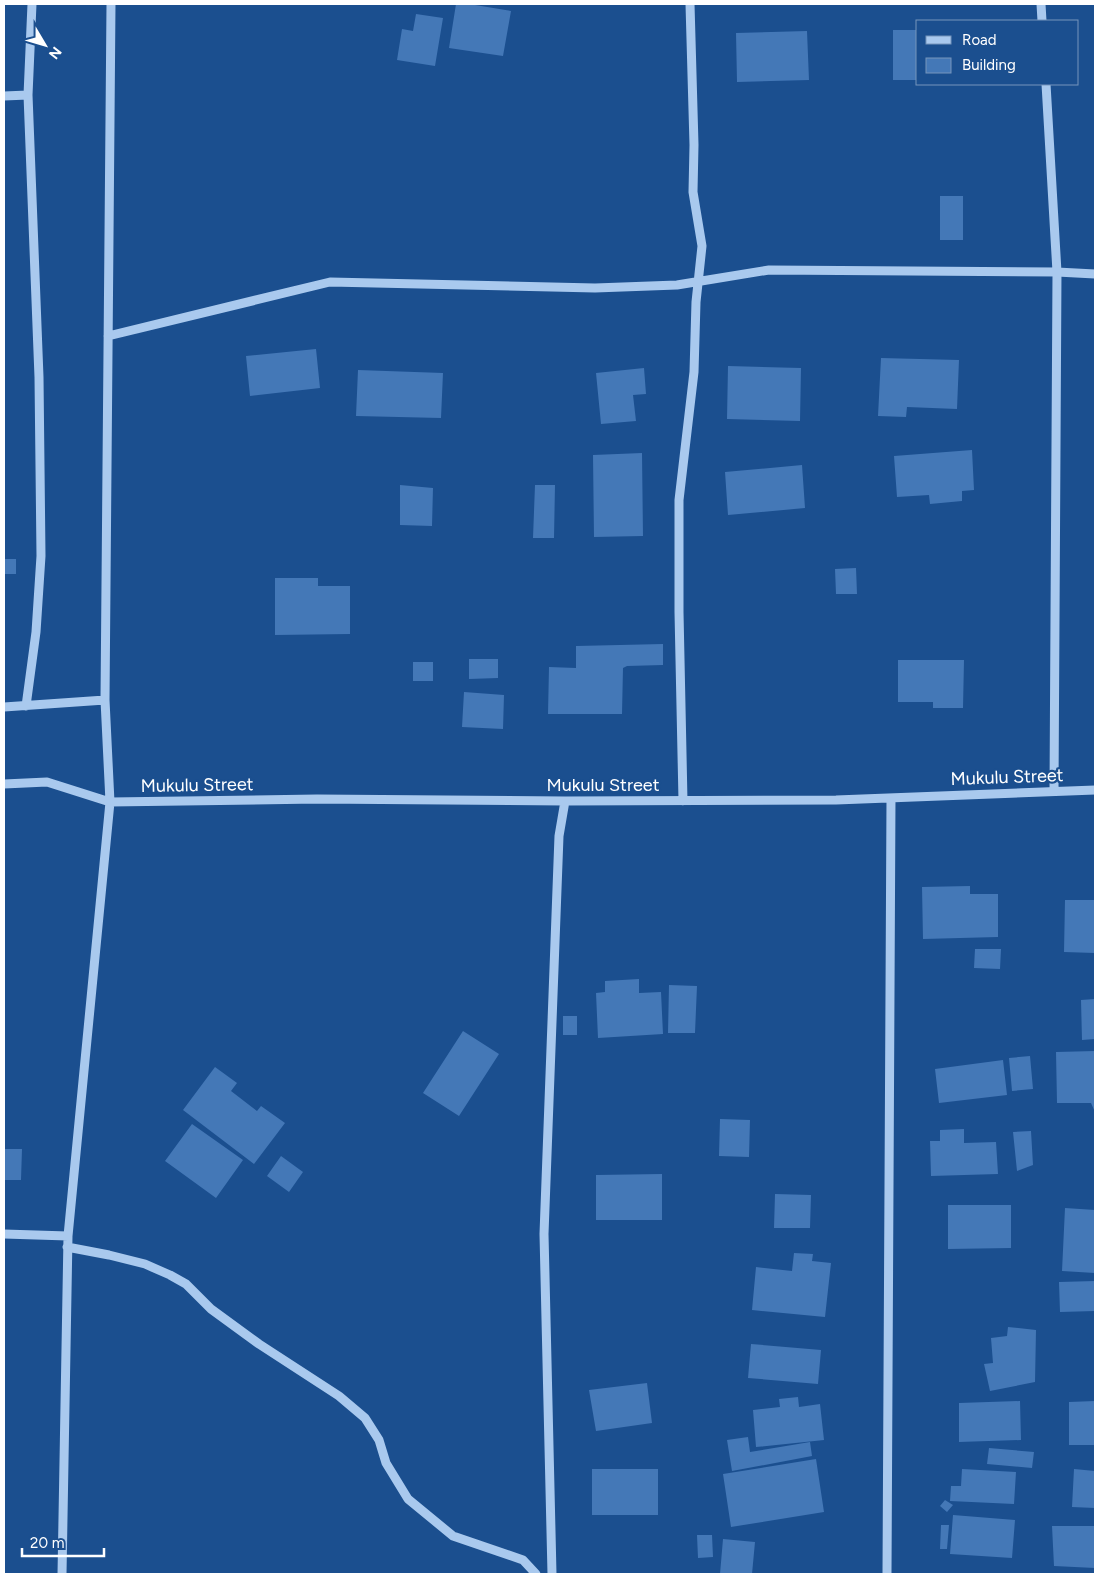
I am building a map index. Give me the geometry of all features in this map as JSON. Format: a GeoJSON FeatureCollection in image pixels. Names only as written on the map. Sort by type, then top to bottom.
{"type":"FeatureCollection","features":[{"type":"Feature","properties":{"kind":"street"},"geometry":{"type":"LineString","coordinates":[[26,706],[36,632],[40,556],[39,378],[28,95],[32,4]]}},
{"type":"Feature","properties":{"kind":"street"},"geometry":{"type":"LineString","coordinates":[[62,1574],[67,1247],[110,802],[105,700],[111,4]]}},
{"type":"Feature","properties":{"kind":"street"},"geometry":{"type":"LineString","coordinates":[[683,801],[678,500],[694,372],[696,302],[702,246],[693,192],[694,145],[690,4]]}},
{"type":"Feature","properties":{"kind":"street"},"geometry":{"type":"LineString","coordinates":[[1041,4],[1042,20]]}},
{"type":"Feature","properties":{"kind":"street"},"geometry":{"type":"LineString","coordinates":[[1046,85],[1057,272],[1054,791]]}},
{"type":"Feature","properties":{"kind":"street"},"geometry":{"type":"LineString","coordinates":[[4,96],[28,95]]}},
{"type":"Feature","properties":{"kind":"street"},"geometry":{"type":"LineString","coordinates":[[108,336],[330,282],[595,288],[677,285],[769,270],[1057,272],[1095,274]]}},
{"type":"Feature","properties":{"kind":"street"},"geometry":{"type":"LineString","coordinates":[[4,707],[105,700]]}},
{"type":"Feature","properties":{"kind":"street","name":"Mukulu Street"},"geometry":{"type":"LineString","coordinates":[[4,784],[47,782],[110,802],[317,799],[565,801],[836,800],[1095,790]]}},
{"type":"Feature","properties":{"kind":"street"},"geometry":{"type":"LineString","coordinates":[[888,1574],[891,798]]}},
{"type":"Feature","properties":{"kind":"street"},"geometry":{"type":"LineString","coordinates":[[552,1574],[544,1234],[559,836],[565,801]]}},
{"type":"Feature","properties":{"kind":"street"},"geometry":{"type":"LineString","coordinates":[[4,1234],[68,1236]]}},
{"type":"Feature","properties":{"kind":"street"},"geometry":{"type":"LineString","coordinates":[[67,1247],[145,1264],[186,1284],[211,1308],[260,1344],[339,1396],[365,1418],[379,1440],[386,1463],[408,1499],[453,1536],[523,1560],[536,1574]]}},
{"type":"Feature","properties":{"kind":"building"},"geometry":{"type":"Polygon","coordinates":[[[456,4],[469,4],[511,11],[503,56],[449,48],[456,4]]]}},
{"type":"Feature","properties":{"kind":"building"},"geometry":{"type":"Polygon","coordinates":[[[416,14],[443,18],[435,66],[397,60],[402,29],[413,31],[416,14]]]}},
{"type":"Feature","properties":{"kind":"building"},"geometry":{"type":"Polygon","coordinates":[[[893,30],[916,30],[916,80],[893,80],[893,30]]]}},
{"type":"Feature","properties":{"kind":"building"},"geometry":{"type":"Polygon","coordinates":[[[807,31],[809,80],[737,82],[736,33],[807,31]]]}},
{"type":"Feature","properties":{"kind":"building"},"geometry":{"type":"Polygon","coordinates":[[[940,196],[963,196],[963,240],[940,240],[940,196]]]}},
{"type":"Feature","properties":{"kind":"building"},"geometry":{"type":"Polygon","coordinates":[[[316,349],[320,388],[250,396],[246,356],[316,349]]]}},
{"type":"Feature","properties":{"kind":"building"},"geometry":{"type":"Polygon","coordinates":[[[881,358],[959,360],[957,409],[907,407],[906,417],[878,416],[881,358]]]}},
{"type":"Feature","properties":{"kind":"building"},"geometry":{"type":"Polygon","coordinates":[[[728,366],[801,368],[800,421],[727,419],[728,366]]]}},
{"type":"Feature","properties":{"kind":"building"},"geometry":{"type":"Polygon","coordinates":[[[644,368],[646,394],[633,395],[636,421],[601,424],[596,373],[644,368]]]}},
{"type":"Feature","properties":{"kind":"building"},"geometry":{"type":"Polygon","coordinates":[[[358,370],[443,373],[441,418],[356,416],[358,370]]]}},
{"type":"Feature","properties":{"kind":"building"},"geometry":{"type":"Polygon","coordinates":[[[972,450],[974,490],[962,491],[962,501],[930,504],[929,495],[897,497],[894,456],[972,450]]]}},
{"type":"Feature","properties":{"kind":"building"},"geometry":{"type":"Polygon","coordinates":[[[642,453],[643,536],[594,537],[593,455],[642,453]]]}},
{"type":"Feature","properties":{"kind":"building"},"geometry":{"type":"Polygon","coordinates":[[[802,465],[805,508],[728,515],[725,472],[802,465]]]}},
{"type":"Feature","properties":{"kind":"building"},"geometry":{"type":"Polygon","coordinates":[[[400,485],[433,488],[432,526],[400,525],[400,485]]]}},
{"type":"Feature","properties":{"kind":"building"},"geometry":{"type":"Polygon","coordinates":[[[535,485],[555,485],[554,538],[533,538],[535,485]]]}},
{"type":"Feature","properties":{"kind":"building"},"geometry":{"type":"Polygon","coordinates":[[[4,559],[16,559],[16,574],[4,574],[4,559]]]}},
{"type":"Feature","properties":{"kind":"building"},"geometry":{"type":"Polygon","coordinates":[[[856,568],[857,594],[836,594],[835,569],[856,568]]]}},
{"type":"Feature","properties":{"kind":"building"},"geometry":{"type":"Polygon","coordinates":[[[275,578],[318,578],[318,586],[350,586],[350,634],[275,635],[275,578]]]}},
{"type":"Feature","properties":{"kind":"building"},"geometry":{"type":"Polygon","coordinates":[[[663,644],[663,665],[627,666],[623,668],[622,714],[548,714],[549,667],[576,668],[576,646],[663,644]]]}},
{"type":"Feature","properties":{"kind":"building"},"geometry":{"type":"Polygon","coordinates":[[[469,659],[498,659],[498,678],[469,679],[469,659]]]}},
{"type":"Feature","properties":{"kind":"building"},"geometry":{"type":"Polygon","coordinates":[[[898,660],[964,660],[963,708],[933,708],[933,702],[898,702],[898,660]]]}},
{"type":"Feature","properties":{"kind":"building"},"geometry":{"type":"Polygon","coordinates":[[[413,662],[433,662],[433,681],[413,681],[413,662]]]}},
{"type":"Feature","properties":{"kind":"building"},"geometry":{"type":"Polygon","coordinates":[[[464,692],[504,695],[503,729],[462,727],[464,692]]]}},
{"type":"Feature","properties":{"kind":"building"},"geometry":{"type":"Polygon","coordinates":[[[970,886],[970,894],[998,894],[998,937],[923,939],[922,887],[970,886]]]}},
{"type":"Feature","properties":{"kind":"building"},"geometry":{"type":"Polygon","coordinates":[[[1065,900],[1095,900],[1095,953],[1064,952],[1065,900]]]}},
{"type":"Feature","properties":{"kind":"building"},"geometry":{"type":"Polygon","coordinates":[[[975,949],[1001,949],[1000,969],[974,968],[975,949]]]}},
{"type":"Feature","properties":{"kind":"building"},"geometry":{"type":"Polygon","coordinates":[[[639,979],[639,993],[661,992],[663,1034],[598,1038],[596,993],[605,992],[605,981],[639,979]]]}},
{"type":"Feature","properties":{"kind":"building"},"geometry":{"type":"Polygon","coordinates":[[[669,985],[697,986],[695,1033],[668,1033],[669,985]]]}},
{"type":"Feature","properties":{"kind":"building"},"geometry":{"type":"Polygon","coordinates":[[[1095,999],[1095,1039],[1082,1040],[1081,1000],[1095,999]]]}},
{"type":"Feature","properties":{"kind":"building"},"geometry":{"type":"Polygon","coordinates":[[[563,1016],[577,1016],[577,1035],[563,1035],[563,1016]]]}},
{"type":"Feature","properties":{"kind":"building"},"geometry":{"type":"Polygon","coordinates":[[[463,1031],[499,1054],[459,1116],[423,1093],[463,1031]]]}},
{"type":"Feature","properties":{"kind":"building"},"geometry":{"type":"Polygon","coordinates":[[[1095,1051],[1095,1112],[1091,1103],[1057,1103],[1056,1052],[1095,1051]]]}},
{"type":"Feature","properties":{"kind":"building"},"geometry":{"type":"Polygon","coordinates":[[[1030,1056],[1033,1089],[1012,1091],[1009,1058],[1030,1056]]]}},
{"type":"Feature","properties":{"kind":"building"},"geometry":{"type":"Polygon","coordinates":[[[1003,1060],[1007,1095],[939,1103],[935,1069],[1003,1060]]]}},
{"type":"Feature","properties":{"kind":"building"},"geometry":{"type":"Polygon","coordinates":[[[215,1067],[237,1083],[231,1091],[257,1111],[261,1106],[285,1123],[254,1164],[183,1110],[215,1067]]]}},
{"type":"Feature","properties":{"kind":"building"},"geometry":{"type":"Polygon","coordinates":[[[720,1119],[750,1120],[749,1157],[719,1156],[720,1119]]]}},
{"type":"Feature","properties":{"kind":"building"},"geometry":{"type":"Polygon","coordinates":[[[192,1124],[243,1160],[216,1198],[165,1161],[192,1124]]]}},
{"type":"Feature","properties":{"kind":"building"},"geometry":{"type":"Polygon","coordinates":[[[964,1129],[964,1143],[996,1142],[998,1174],[931,1176],[930,1141],[940,1141],[940,1130],[964,1129]]]}},
{"type":"Feature","properties":{"kind":"building"},"geometry":{"type":"Polygon","coordinates":[[[1031,1131],[1033,1165],[1017,1171],[1013,1132],[1031,1131]]]}},
{"type":"Feature","properties":{"kind":"building"},"geometry":{"type":"Polygon","coordinates":[[[4,1149],[22,1149],[21,1180],[4,1180],[4,1149]]]}},
{"type":"Feature","properties":{"kind":"building"},"geometry":{"type":"Polygon","coordinates":[[[281,1156],[303,1172],[289,1192],[267,1176],[281,1156]]]}},
{"type":"Feature","properties":{"kind":"building"},"geometry":{"type":"Polygon","coordinates":[[[662,1174],[662,1220],[596,1220],[596,1175],[662,1174]]]}},
{"type":"Feature","properties":{"kind":"building"},"geometry":{"type":"Polygon","coordinates":[[[775,1194],[811,1195],[810,1228],[774,1228],[775,1194]]]}},
{"type":"Feature","properties":{"kind":"building"},"geometry":{"type":"Polygon","coordinates":[[[948,1205],[1011,1205],[1011,1248],[948,1249],[948,1205]]]}},
{"type":"Feature","properties":{"kind":"building"},"geometry":{"type":"Polygon","coordinates":[[[1065,1208],[1095,1210],[1095,1273],[1062,1271],[1065,1208]]]}},
{"type":"Feature","properties":{"kind":"building"},"geometry":{"type":"Polygon","coordinates":[[[794,1253],[813,1254],[812,1261],[831,1263],[825,1317],[752,1310],[756,1267],[792,1271],[794,1253]]]}},
{"type":"Feature","properties":{"kind":"building"},"geometry":{"type":"Polygon","coordinates":[[[1095,1281],[1095,1311],[1060,1312],[1059,1282],[1095,1281]]]}},
{"type":"Feature","properties":{"kind":"building"},"geometry":{"type":"Polygon","coordinates":[[[1008,1327],[1036,1330],[1035,1382],[990,1391],[984,1364],[993,1363],[991,1338],[1007,1336],[1008,1327]]]}},
{"type":"Feature","properties":{"kind":"building"},"geometry":{"type":"Polygon","coordinates":[[[751,1344],[821,1350],[818,1384],[748,1378],[751,1344]]]}},
{"type":"Feature","properties":{"kind":"building"},"geometry":{"type":"Polygon","coordinates":[[[647,1383],[652,1423],[596,1431],[589,1390],[647,1383]]]}},
{"type":"Feature","properties":{"kind":"building"},"geometry":{"type":"Polygon","coordinates":[[[798,1397],[799,1407],[820,1404],[824,1440],[756,1447],[753,1410],[780,1407],[779,1399],[798,1397]]]}},
{"type":"Feature","properties":{"kind":"building"},"geometry":{"type":"Polygon","coordinates":[[[1020,1401],[1021,1440],[959,1442],[959,1403],[1020,1401]]]}},
{"type":"Feature","properties":{"kind":"building"},"geometry":{"type":"Polygon","coordinates":[[[1095,1401],[1095,1445],[1069,1445],[1069,1402],[1095,1401]]]}},
{"type":"Feature","properties":{"kind":"building"},"geometry":{"type":"Polygon","coordinates":[[[748,1437],[750,1452],[810,1442],[812,1456],[732,1471],[727,1440],[748,1437]]]}},
{"type":"Feature","properties":{"kind":"building"},"geometry":{"type":"Polygon","coordinates":[[[989,1448],[1034,1452],[1032,1468],[987,1464],[989,1448]]]}},
{"type":"Feature","properties":{"kind":"building"},"geometry":{"type":"Polygon","coordinates":[[[816,1459],[824,1512],[731,1527],[723,1474],[816,1459]]]}},
{"type":"Feature","properties":{"kind":"building"},"geometry":{"type":"Polygon","coordinates":[[[592,1469],[658,1469],[658,1515],[592,1515],[592,1469]]]}},
{"type":"Feature","properties":{"kind":"building"},"geometry":{"type":"Polygon","coordinates":[[[962,1469],[1016,1472],[1014,1504],[950,1501],[951,1486],[961,1486],[962,1469]]]}},
{"type":"Feature","properties":{"kind":"building"},"geometry":{"type":"Polygon","coordinates":[[[1074,1469],[1095,1471],[1095,1508],[1072,1507],[1074,1469]]]}},
{"type":"Feature","properties":{"kind":"building"},"geometry":{"type":"Polygon","coordinates":[[[945,1500],[953,1505],[947,1512],[940,1506],[945,1500]]]}},
{"type":"Feature","properties":{"kind":"building"},"geometry":{"type":"Polygon","coordinates":[[[953,1515],[1015,1520],[1012,1558],[950,1554],[953,1515]]]}},
{"type":"Feature","properties":{"kind":"building"},"geometry":{"type":"Polygon","coordinates":[[[941,1525],[949,1525],[947,1549],[940,1549],[941,1525]]]}},
{"type":"Feature","properties":{"kind":"building"},"geometry":{"type":"Polygon","coordinates":[[[1052,1526],[1095,1526],[1095,1568],[1054,1566],[1052,1526]]]}},
{"type":"Feature","properties":{"kind":"building"},"geometry":{"type":"Polygon","coordinates":[[[697,1535],[712,1535],[713,1557],[698,1558],[697,1535]]]}},
{"type":"Feature","properties":{"kind":"building"},"geometry":{"type":"Polygon","coordinates":[[[723,1539],[755,1542],[752,1574],[720,1574],[723,1539]]]}}]}
